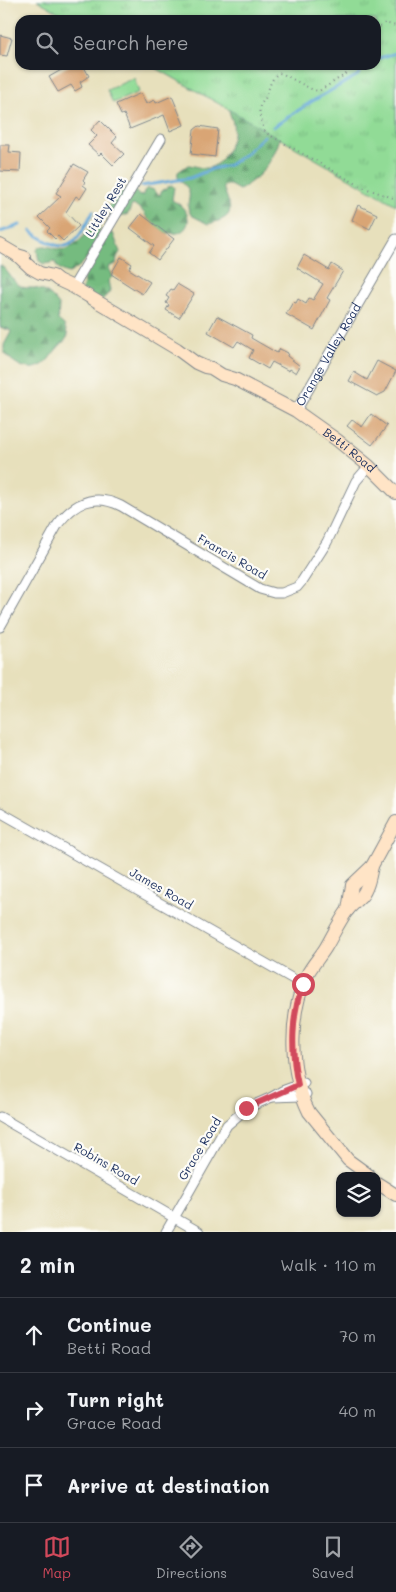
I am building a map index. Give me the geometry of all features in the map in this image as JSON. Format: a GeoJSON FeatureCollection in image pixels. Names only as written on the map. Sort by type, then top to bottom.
{"type":"FeatureCollection","features":[{"type":"Feature","properties":{"kind":"street","name":"Littley Rest"},"geometry":{"type":"LineString","coordinates":[[69,285],[161,139]]}},
{"type":"Feature","properties":{"kind":"street","name":"Orange Valley Road"},"geometry":{"type":"LineString","coordinates":[[0,245],[39,267],[52,270],[69,285],[177,349],[222,368],[235,379],[296,411],[396,239]]}},
{"type":"Feature","properties":{"kind":"street","name":"Betti Road"},"geometry":{"type":"LineString","coordinates":[[296,411],[337,440],[369,466],[396,493]]}},
{"type":"Feature","properties":{"kind":"street","name":"Francis Road"},"geometry":{"type":"LineString","coordinates":[[0,627],[65,514],[84,502],[98,500],[113,502],[260,589],[282,593],[297,586],[307,574],[327,542],[356,481],[369,466]]}},
{"type":"Feature","properties":{"kind":"street","name":"James Road"},"geometry":{"type":"LineString","coordinates":[[0,812],[306,986]]}},
{"type":"Feature","properties":{"kind":"street"},"geometry":{"type":"LineString","coordinates":[[364,1172],[348,1160],[318,1124],[314,1108],[303,1089],[300,1024],[306,986],[323,952],[348,910],[362,896],[369,880],[372,866],[396,822]]}},
{"type":"Feature","properties":{"kind":"street","name":"Grace Road"},"geometry":{"type":"LineString","coordinates":[[166,1232],[227,1125],[246,1108],[272,1097],[303,1089]]}},
{"type":"Feature","properties":{"kind":"street","name":"Robins Road"},"geometry":{"type":"LineString","coordinates":[[0,1117],[199,1232]]}},
{"type":"Feature","properties":{"kind":"street"},"geometry":{"type":"LineString","coordinates":[[381,1180],[396,1186]]}},
{"type":"Feature","properties":{"kind":"street"},"geometry":{"type":"LineString","coordinates":[[381,1186],[396,1195]]}},
{"type":"Feature","properties":{"kind":"path"},"geometry":{"type":"LineString","coordinates":[[381,26],[385,23],[396,26]]}},
{"type":"Feature","properties":{"kind":"path"},"geometry":{"type":"LineString","coordinates":[[348,70],[346,74],[319,92],[283,74],[276,75],[269,84],[266,98],[260,107],[260,121],[266,133],[362,187],[396,199]]}},
{"type":"Feature","properties":{"kind":"green space"},"geometry":{"type":"Polygon","coordinates":[[[37,0],[396,0],[396,205],[160,70],[381,70],[381,15],[63,15],[37,0]]]}},
{"type":"Feature","properties":{"kind":"green space"},"geometry":{"type":"Polygon","coordinates":[[[396,0],[396,204],[280,138],[269,162],[257,177],[239,190],[230,185],[223,187],[230,207],[227,216],[208,224],[191,215],[188,207],[189,191],[179,179],[178,172],[188,165],[207,168],[218,163],[230,144],[233,130],[232,120],[229,109],[160,70],[381,70],[381,15],[396,0]]]}},
{"type":"Feature","properties":{"kind":"green space"},"geometry":{"type":"Polygon","coordinates":[[[134,78],[139,92],[113,103],[107,90],[134,78]]]}},
{"type":"Feature","properties":{"kind":"green space"},"geometry":{"type":"Polygon","coordinates":[[[171,185],[174,187],[172,200],[181,206],[188,217],[184,230],[174,234],[159,231],[152,225],[141,209],[132,205],[128,214],[117,218],[112,216],[107,210],[113,200],[126,190],[135,191],[139,196],[143,195],[144,191],[148,188],[154,190],[159,195],[171,185]]]}},
{"type":"Feature","properties":{"kind":"green space"},"geometry":{"type":"Polygon","coordinates":[[[99,223],[98,238],[92,250],[83,263],[75,270],[69,273],[59,268],[55,262],[44,264],[39,261],[37,250],[40,247],[66,249],[81,239],[93,224],[99,223]]]}},
{"type":"Feature","properties":{"kind":"green space"},"geometry":{"type":"Polygon","coordinates":[[[110,233],[113,233],[120,252],[116,264],[108,267],[112,277],[108,281],[110,290],[96,305],[89,307],[82,302],[80,295],[84,284],[83,279],[110,233]]]}},
{"type":"Feature","properties":{"kind":"green space"},"geometry":{"type":"Polygon","coordinates":[[[0,265],[19,285],[45,292],[59,305],[58,320],[64,325],[68,336],[46,362],[34,368],[17,364],[4,352],[4,345],[11,332],[9,329],[0,327],[0,265]]]}},
{"type":"Feature","properties":{"kind":"building"},"geometry":{"type":"Polygon","coordinates":[[[0,35],[12,38],[7,56],[0,55],[0,35]]]}},
{"type":"Feature","properties":{"kind":"building"},"geometry":{"type":"Polygon","coordinates":[[[61,70],[86,70],[89,76],[80,82],[82,87],[75,91],[71,85],[58,92],[49,77],[61,70]]]}},
{"type":"Feature","properties":{"kind":"building"},"geometry":{"type":"Polygon","coordinates":[[[141,93],[146,104],[155,100],[156,103],[172,96],[184,125],[170,131],[164,115],[130,129],[124,114],[121,115],[116,104],[141,93]]]}},
{"type":"Feature","properties":{"kind":"building"},"geometry":{"type":"Polygon","coordinates":[[[100,120],[117,137],[112,143],[124,154],[113,165],[101,153],[99,155],[88,145],[97,136],[91,130],[100,120]]]}},
{"type":"Feature","properties":{"kind":"building"},"geometry":{"type":"Polygon","coordinates":[[[199,126],[218,129],[215,157],[191,154],[194,130],[199,126]]]}},
{"type":"Feature","properties":{"kind":"building"},"geometry":{"type":"Polygon","coordinates":[[[0,145],[10,145],[9,152],[21,153],[20,172],[0,171],[0,145]]]}},
{"type":"Feature","properties":{"kind":"building"},"geometry":{"type":"Polygon","coordinates":[[[74,164],[88,172],[83,180],[85,182],[83,185],[87,188],[80,199],[76,196],[66,212],[79,226],[63,241],[58,236],[55,239],[47,231],[50,228],[39,217],[61,196],[56,193],[74,164]]]}},
{"type":"Feature","properties":{"kind":"building"},"geometry":{"type":"Polygon","coordinates":[[[358,205],[377,214],[370,229],[352,220],[358,205]]]}},
{"type":"Feature","properties":{"kind":"building"},"geometry":{"type":"Polygon","coordinates":[[[141,214],[174,239],[158,260],[149,253],[154,246],[130,228],[141,214]]]}},
{"type":"Feature","properties":{"kind":"building"},"geometry":{"type":"Polygon","coordinates":[[[304,255],[329,270],[332,264],[343,271],[327,298],[330,300],[314,330],[286,314],[293,302],[296,303],[298,299],[306,304],[309,298],[313,300],[323,284],[297,268],[304,255]]]}},
{"type":"Feature","properties":{"kind":"building"},"geometry":{"type":"Polygon","coordinates":[[[121,257],[132,264],[129,269],[150,282],[142,294],[111,274],[121,257]]]}},
{"type":"Feature","properties":{"kind":"building"},"geometry":{"type":"Polygon","coordinates":[[[177,284],[194,294],[179,318],[166,310],[169,305],[166,303],[169,298],[166,296],[177,284]]]}},
{"type":"Feature","properties":{"kind":"building"},"geometry":{"type":"Polygon","coordinates":[[[217,316],[252,335],[251,338],[277,353],[280,349],[288,353],[287,356],[300,366],[296,373],[272,362],[268,369],[249,358],[253,350],[238,341],[234,347],[208,332],[217,316]]]}},
{"type":"Feature","properties":{"kind":"building"},"geometry":{"type":"Polygon","coordinates":[[[377,361],[396,371],[385,392],[377,396],[349,381],[354,372],[367,380],[377,361]]]}},
{"type":"Feature","properties":{"kind":"building"},"geometry":{"type":"Polygon","coordinates":[[[371,414],[387,426],[372,445],[347,426],[352,420],[362,427],[371,414]]]}},
{"type":"Feature","properties":{"kind":"waterway"},"geometry":{"type":"LineString","coordinates":[[381,58],[396,53]]}},
{"type":"Feature","properties":{"kind":"waterway"},"geometry":{"type":"LineString","coordinates":[[273,127],[358,75],[360,70]]}},
{"type":"Feature","properties":{"kind":"waterway"},"geometry":{"type":"LineString","coordinates":[[141,186],[190,178],[212,169],[229,165],[244,155],[264,136]]}},
{"type":"Feature","properties":{"kind":"waterway"},"geometry":{"type":"LineString","coordinates":[[31,231],[54,244],[69,245],[81,233],[93,211]]}},
{"type":"Feature","properties":{"kind":"waterway"},"geometry":{"type":"LineString","coordinates":[[0,232],[20,225]]}},
{"type":"Feature","properties":{"kind":"route"},"geometry":{"type":"LineString","coordinates":[[246,1108],[298,1085],[295,1072],[294,1026],[303,984]]}}]}
